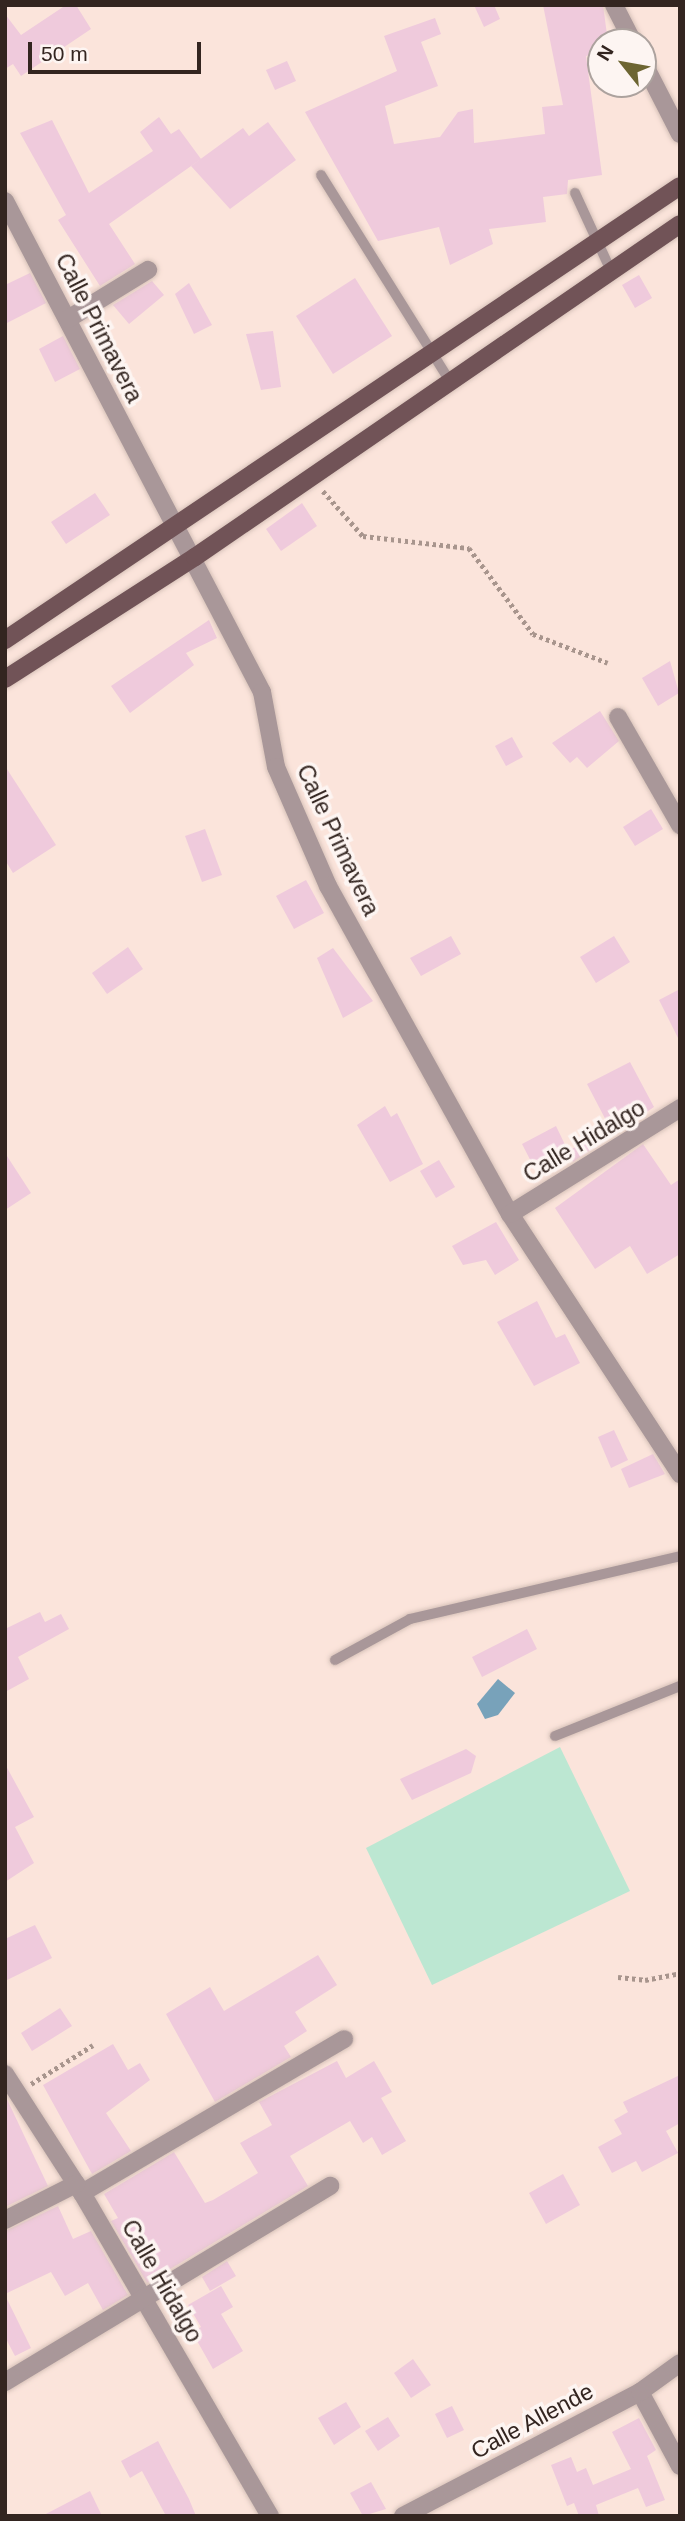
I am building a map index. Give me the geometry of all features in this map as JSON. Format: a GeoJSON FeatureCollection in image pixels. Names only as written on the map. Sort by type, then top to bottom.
{"type":"FeatureCollection","features":[{"type":"Feature","properties":{"kind":"main road"},"geometry":{"type":"LineString","coordinates":[[5,640],[174,530],[680,186]]}},
{"type":"Feature","properties":{"kind":"main road"},"geometry":{"type":"LineString","coordinates":[[5,679],[195,557],[309,475],[680,224]]}},
{"type":"Feature","properties":{"kind":"street"},"geometry":{"type":"LineString","coordinates":[[614,5],[626,28]]}},
{"type":"Feature","properties":{"kind":"street"},"geometry":{"type":"LineString","coordinates":[[657,89],[680,134]]}},
{"type":"Feature","properties":{"kind":"street","name":"Calle Primavera"},"geometry":{"type":"LineString","coordinates":[[5,201],[68,318],[174,530],[195,557],[262,692],[276,767],[328,886],[510,1214],[680,1474]]}},
{"type":"Feature","properties":{"kind":"street"},"geometry":{"type":"LineString","coordinates":[[68,318],[148,270]]}},
{"type":"Feature","properties":{"kind":"street"},"geometry":{"type":"LineString","coordinates":[[618,717],[680,825]]}},
{"type":"Feature","properties":{"kind":"street","name":"Calle Hidalgo"},"geometry":{"type":"LineString","coordinates":[[510,1214],[680,1108]]}},
{"type":"Feature","properties":{"kind":"street"},"geometry":{"type":"LineString","coordinates":[[5,2220],[79,2189],[344,2039]]}},
{"type":"Feature","properties":{"kind":"street","name":"Calle Hidalgo"},"geometry":{"type":"LineString","coordinates":[[5,2074],[79,2189],[270,2516]]}},
{"type":"Feature","properties":{"kind":"street"},"geometry":{"type":"LineString","coordinates":[[5,2382],[330,2186]]}},
{"type":"Feature","properties":{"kind":"street","name":"Calle Allende"},"geometry":{"type":"LineString","coordinates":[[403,2516],[640,2392],[680,2363]]}},
{"type":"Feature","properties":{"kind":"street"},"geometry":{"type":"LineString","coordinates":[[640,2392],[680,2466]]}},
{"type":"Feature","properties":{"kind":"lane"},"geometry":{"type":"LineString","coordinates":[[321,175],[449,380]]}},
{"type":"Feature","properties":{"kind":"lane"},"geometry":{"type":"LineString","coordinates":[[575,193],[594,242],[611,271]]}},
{"type":"Feature","properties":{"kind":"lane"},"geometry":{"type":"LineString","coordinates":[[335,1660],[410,1619],[680,1556]]}},
{"type":"Feature","properties":{"kind":"lane"},"geometry":{"type":"LineString","coordinates":[[555,1736],[680,1686]]}},
{"type":"Feature","properties":{"kind":"path"},"geometry":{"type":"LineString","coordinates":[[309,475],[363,536],[470,548],[533,634],[608,663]]}},
{"type":"Feature","properties":{"kind":"path"},"geometry":{"type":"LineString","coordinates":[[618,1977],[645,1980],[680,1973]]}},
{"type":"Feature","properties":{"kind":"path"},"geometry":{"type":"LineString","coordinates":[[16,2094],[93,2045]]}},
{"type":"Feature","properties":{"kind":"green space"},"geometry":{"type":"Polygon","coordinates":[[[560,1747],[630,1891],[432,1985],[366,1848],[560,1747]]]}},
{"type":"Feature","properties":{"kind":"water"},"geometry":{"type":"Polygon","coordinates":[[[498,1679],[515,1693],[498,1715],[485,1719],[477,1704],[498,1679]]]}},
{"type":"Feature","properties":{"kind":"building"},"geometry":{"type":"Polygon","coordinates":[[[66,5],[76,5],[91,29],[21,76],[13,64],[5,69],[5,14],[21,35],[66,5]]]}},
{"type":"Feature","properties":{"kind":"building"},"geometry":{"type":"Polygon","coordinates":[[[474,5],[494,5],[500,19],[484,27],[474,5]]]}},
{"type":"Feature","properties":{"kind":"building"},"geometry":{"type":"Polygon","coordinates":[[[543,5],[603,5],[606,28],[587,28],[586,56],[587,98],[592,98],[602,175],[568,180],[567,194],[543,197],[546,222],[489,229],[493,244],[450,265],[439,227],[378,241],[305,112],[397,71],[384,36],[435,18],[441,34],[421,42],[438,86],[385,106],[394,144],[440,137],[458,112],[473,109],[474,143],[545,134],[542,107],[563,105],[543,5]]]}},
{"type":"Feature","properties":{"kind":"building"},"geometry":{"type":"Polygon","coordinates":[[[287,61],[296,81],[275,90],[266,70],[287,61]]]}},
{"type":"Feature","properties":{"kind":"building"},"geometry":{"type":"Polygon","coordinates":[[[159,117],[171,134],[179,129],[201,159],[109,224],[135,264],[100,286],[58,220],[66,215],[20,133],[52,120],[89,193],[153,151],[140,132],[159,117]]]}},
{"type":"Feature","properties":{"kind":"building"},"geometry":{"type":"Polygon","coordinates":[[[268,122],[296,160],[230,209],[191,166],[243,128],[249,136],[268,122]]]}},
{"type":"Feature","properties":{"kind":"building"},"geometry":{"type":"Polygon","coordinates":[[[30,273],[46,303],[5,324],[5,285],[30,273]]]}},
{"type":"Feature","properties":{"kind":"building"},"geometry":{"type":"Polygon","coordinates":[[[639,275],[652,298],[635,308],[622,285],[639,275]]]}},
{"type":"Feature","properties":{"kind":"building"},"geometry":{"type":"Polygon","coordinates":[[[355,278],[392,336],[333,374],[296,316],[355,278]]]}},
{"type":"Feature","properties":{"kind":"building"},"geometry":{"type":"Polygon","coordinates":[[[152,281],[164,295],[129,324],[113,305],[152,281]]]}},
{"type":"Feature","properties":{"kind":"building"},"geometry":{"type":"Polygon","coordinates":[[[189,283],[212,325],[194,334],[175,294],[189,283]]]}},
{"type":"Feature","properties":{"kind":"building"},"geometry":{"type":"Polygon","coordinates":[[[273,331],[281,387],[261,390],[246,334],[273,331]]]}},
{"type":"Feature","properties":{"kind":"building"},"geometry":{"type":"Polygon","coordinates":[[[63,336],[80,369],[55,382],[39,349],[63,336]]]}},
{"type":"Feature","properties":{"kind":"building"},"geometry":{"type":"Polygon","coordinates":[[[95,493],[110,515],[66,544],[51,522],[95,493]]]}},
{"type":"Feature","properties":{"kind":"building"},"geometry":{"type":"Polygon","coordinates":[[[302,503],[317,526],[281,551],[266,529],[302,503]]]}},
{"type":"Feature","properties":{"kind":"building"},"geometry":{"type":"Polygon","coordinates":[[[209,620],[217,638],[186,653],[194,665],[130,713],[111,686],[209,620]]]}},
{"type":"Feature","properties":{"kind":"building"},"geometry":{"type":"Polygon","coordinates":[[[670,661],[679,693],[658,706],[642,678],[670,661]]]}},
{"type":"Feature","properties":{"kind":"building"},"geometry":{"type":"Polygon","coordinates":[[[600,711],[619,741],[587,768],[577,757],[570,763],[552,743],[600,711]]]}},
{"type":"Feature","properties":{"kind":"building"},"geometry":{"type":"Polygon","coordinates":[[[512,737],[523,757],[506,766],[495,746],[512,737]]]}},
{"type":"Feature","properties":{"kind":"building"},"geometry":{"type":"Polygon","coordinates":[[[5,766],[56,845],[13,873],[5,860],[5,766]]]}},
{"type":"Feature","properties":{"kind":"building"},"geometry":{"type":"Polygon","coordinates":[[[651,809],[663,829],[635,846],[623,827],[651,809]]]}},
{"type":"Feature","properties":{"kind":"building"},"geometry":{"type":"Polygon","coordinates":[[[205,829],[222,875],[202,882],[185,836],[205,829]]]}},
{"type":"Feature","properties":{"kind":"building"},"geometry":{"type":"Polygon","coordinates":[[[306,880],[324,913],[294,929],[276,896],[306,880]]]}},
{"type":"Feature","properties":{"kind":"building"},"geometry":{"type":"Polygon","coordinates":[[[451,936],[461,954],[421,976],[410,958],[451,936]]]}},
{"type":"Feature","properties":{"kind":"building"},"geometry":{"type":"Polygon","coordinates":[[[614,936],[630,962],[596,983],[580,957],[614,936]]]}},
{"type":"Feature","properties":{"kind":"building"},"geometry":{"type":"Polygon","coordinates":[[[128,947],[143,969],[107,994],[92,973],[128,947]]]}},
{"type":"Feature","properties":{"kind":"building"},"geometry":{"type":"Polygon","coordinates":[[[333,948],[373,1001],[343,1018],[317,958],[333,948]]]}},
{"type":"Feature","properties":{"kind":"building"},"geometry":{"type":"Polygon","coordinates":[[[680,989],[680,1042],[659,1000],[680,989]]]}},
{"type":"Feature","properties":{"kind":"building"},"geometry":{"type":"Polygon","coordinates":[[[630,1062],[654,1107],[573,1162],[569,1155],[537,1173],[522,1144],[556,1126],[568,1151],[610,1128],[587,1084],[630,1062]]]}},
{"type":"Feature","properties":{"kind":"building"},"geometry":{"type":"Polygon","coordinates":[[[385,1106],[391,1117],[397,1113],[423,1164],[390,1182],[357,1125],[385,1106]]]}},
{"type":"Feature","properties":{"kind":"building"},"geometry":{"type":"Polygon","coordinates":[[[643,1144],[671,1185],[680,1179],[680,1254],[647,1274],[630,1246],[595,1269],[555,1208],[643,1144]]]}},
{"type":"Feature","properties":{"kind":"building"},"geometry":{"type":"Polygon","coordinates":[[[5,1153],[31,1193],[5,1210],[5,1153]]]}},
{"type":"Feature","properties":{"kind":"building"},"geometry":{"type":"Polygon","coordinates":[[[439,1160],[455,1187],[436,1198],[420,1171],[439,1160]]]}},
{"type":"Feature","properties":{"kind":"building"},"geometry":{"type":"Polygon","coordinates":[[[496,1222],[519,1260],[495,1275],[486,1260],[463,1265],[452,1246],[496,1222]]]}},
{"type":"Feature","properties":{"kind":"building"},"geometry":{"type":"Polygon","coordinates":[[[537,1301],[556,1338],[565,1334],[580,1363],[534,1386],[497,1322],[537,1301]]]}},
{"type":"Feature","properties":{"kind":"building"},"geometry":{"type":"Polygon","coordinates":[[[614,1430],[628,1460],[611,1468],[598,1437],[614,1430]]]}},
{"type":"Feature","properties":{"kind":"building"},"geometry":{"type":"Polygon","coordinates":[[[653,1454],[665,1474],[629,1488],[621,1469],[653,1454]]]}},
{"type":"Feature","properties":{"kind":"building"},"geometry":{"type":"Polygon","coordinates":[[[40,1612],[45,1622],[61,1614],[69,1629],[18,1657],[29,1679],[5,1692],[5,1629],[40,1612]]]}},
{"type":"Feature","properties":{"kind":"building"},"geometry":{"type":"Polygon","coordinates":[[[527,1629],[537,1649],[482,1677],[472,1657],[527,1629]]]}},
{"type":"Feature","properties":{"kind":"building"},"geometry":{"type":"Polygon","coordinates":[[[466,1749],[476,1756],[471,1773],[412,1800],[400,1779],[466,1749]]]}},
{"type":"Feature","properties":{"kind":"building"},"geometry":{"type":"Polygon","coordinates":[[[5,1764],[34,1817],[15,1827],[34,1863],[5,1882],[5,1764]]]}},
{"type":"Feature","properties":{"kind":"building"},"geometry":{"type":"Polygon","coordinates":[[[35,1925],[52,1958],[5,1981],[5,1939],[35,1925]]]}},
{"type":"Feature","properties":{"kind":"building"},"geometry":{"type":"Polygon","coordinates":[[[318,1955],[337,1985],[295,2012],[307,2031],[284,2046],[291,2057],[215,2102],[166,2014],[210,1987],[224,2011],[318,1955]]]}},
{"type":"Feature","properties":{"kind":"building"},"geometry":{"type":"Polygon","coordinates":[[[60,2008],[72,2026],[32,2051],[21,2033],[60,2008]]]}},
{"type":"Feature","properties":{"kind":"building"},"geometry":{"type":"Polygon","coordinates":[[[113,2044],[128,2070],[140,2063],[150,2080],[106,2113],[131,2151],[92,2174],[43,2085],[113,2044]]]}},
{"type":"Feature","properties":{"kind":"building"},"geometry":{"type":"Polygon","coordinates":[[[337,2061],[346,2078],[374,2061],[392,2092],[381,2098],[406,2141],[382,2155],[372,2137],[363,2143],[350,2121],[290,2156],[308,2186],[147,2283],[111,2221],[118,2218],[104,2194],[174,2152],[205,2203],[213,2200],[258,2173],[240,2143],[272,2125],[259,2102],[337,2061]]]}},
{"type":"Feature","properties":{"kind":"building"},"geometry":{"type":"Polygon","coordinates":[[[680,2075],[680,2123],[666,2131],[678,2153],[642,2172],[636,2161],[612,2173],[598,2147],[622,2134],[614,2120],[628,2112],[623,2102],[680,2075]]]}},
{"type":"Feature","properties":{"kind":"building"},"geometry":{"type":"Polygon","coordinates":[[[5,2095],[48,2186],[5,2207],[5,2095]]]}},
{"type":"Feature","properties":{"kind":"building"},"geometry":{"type":"Polygon","coordinates":[[[563,2174],[580,2205],[546,2224],[529,2193],[563,2174]]]}},
{"type":"Feature","properties":{"kind":"building"},"geometry":{"type":"Polygon","coordinates":[[[58,2206],[73,2239],[91,2231],[128,2295],[103,2310],[88,2283],[65,2296],[51,2272],[5,2294],[5,2231],[58,2206]]]}},
{"type":"Feature","properties":{"kind":"building"},"geometry":{"type":"Polygon","coordinates":[[[227,2261],[236,2276],[210,2291],[202,2277],[227,2261]]]}},
{"type":"Feature","properties":{"kind":"building"},"geometry":{"type":"Polygon","coordinates":[[[221,2286],[233,2307],[221,2314],[243,2351],[213,2369],[192,2332],[201,2327],[188,2305],[221,2286]]]}},
{"type":"Feature","properties":{"kind":"building"},"geometry":{"type":"Polygon","coordinates":[[[5,2295],[31,2348],[15,2356],[5,2337],[5,2295]]]}},
{"type":"Feature","properties":{"kind":"building"},"geometry":{"type":"Polygon","coordinates":[[[413,2359],[431,2385],[411,2398],[394,2373],[413,2359]]]}},
{"type":"Feature","properties":{"kind":"building"},"geometry":{"type":"Polygon","coordinates":[[[346,2402],[361,2427],[334,2445],[318,2418],[346,2402]]]}},
{"type":"Feature","properties":{"kind":"building"},"geometry":{"type":"Polygon","coordinates":[[[452,2406],[464,2430],[447,2438],[435,2414],[452,2406]]]}},
{"type":"Feature","properties":{"kind":"building"},"geometry":{"type":"Polygon","coordinates":[[[388,2417],[400,2436],[378,2451],[365,2431],[388,2417]]]}},
{"type":"Feature","properties":{"kind":"building"},"geometry":{"type":"Polygon","coordinates":[[[639,2418],[656,2450],[647,2456],[665,2500],[646,2507],[638,2488],[596,2505],[599,2516],[579,2516],[574,2503],[567,2506],[551,2465],[571,2457],[577,2472],[586,2468],[593,2485],[631,2469],[612,2432],[639,2418]]]}},
{"type":"Feature","properties":{"kind":"building"},"geometry":{"type":"Polygon","coordinates":[[[158,2441],[196,2516],[166,2516],[142,2471],[130,2478],[121,2461],[158,2441]]]}},
{"type":"Feature","properties":{"kind":"building"},"geometry":{"type":"Polygon","coordinates":[[[371,2482],[386,2509],[363,2516],[350,2493],[371,2482]]]}},
{"type":"Feature","properties":{"kind":"building"},"geometry":{"type":"Polygon","coordinates":[[[90,2491],[102,2516],[42,2516],[90,2491]]]}}]}
